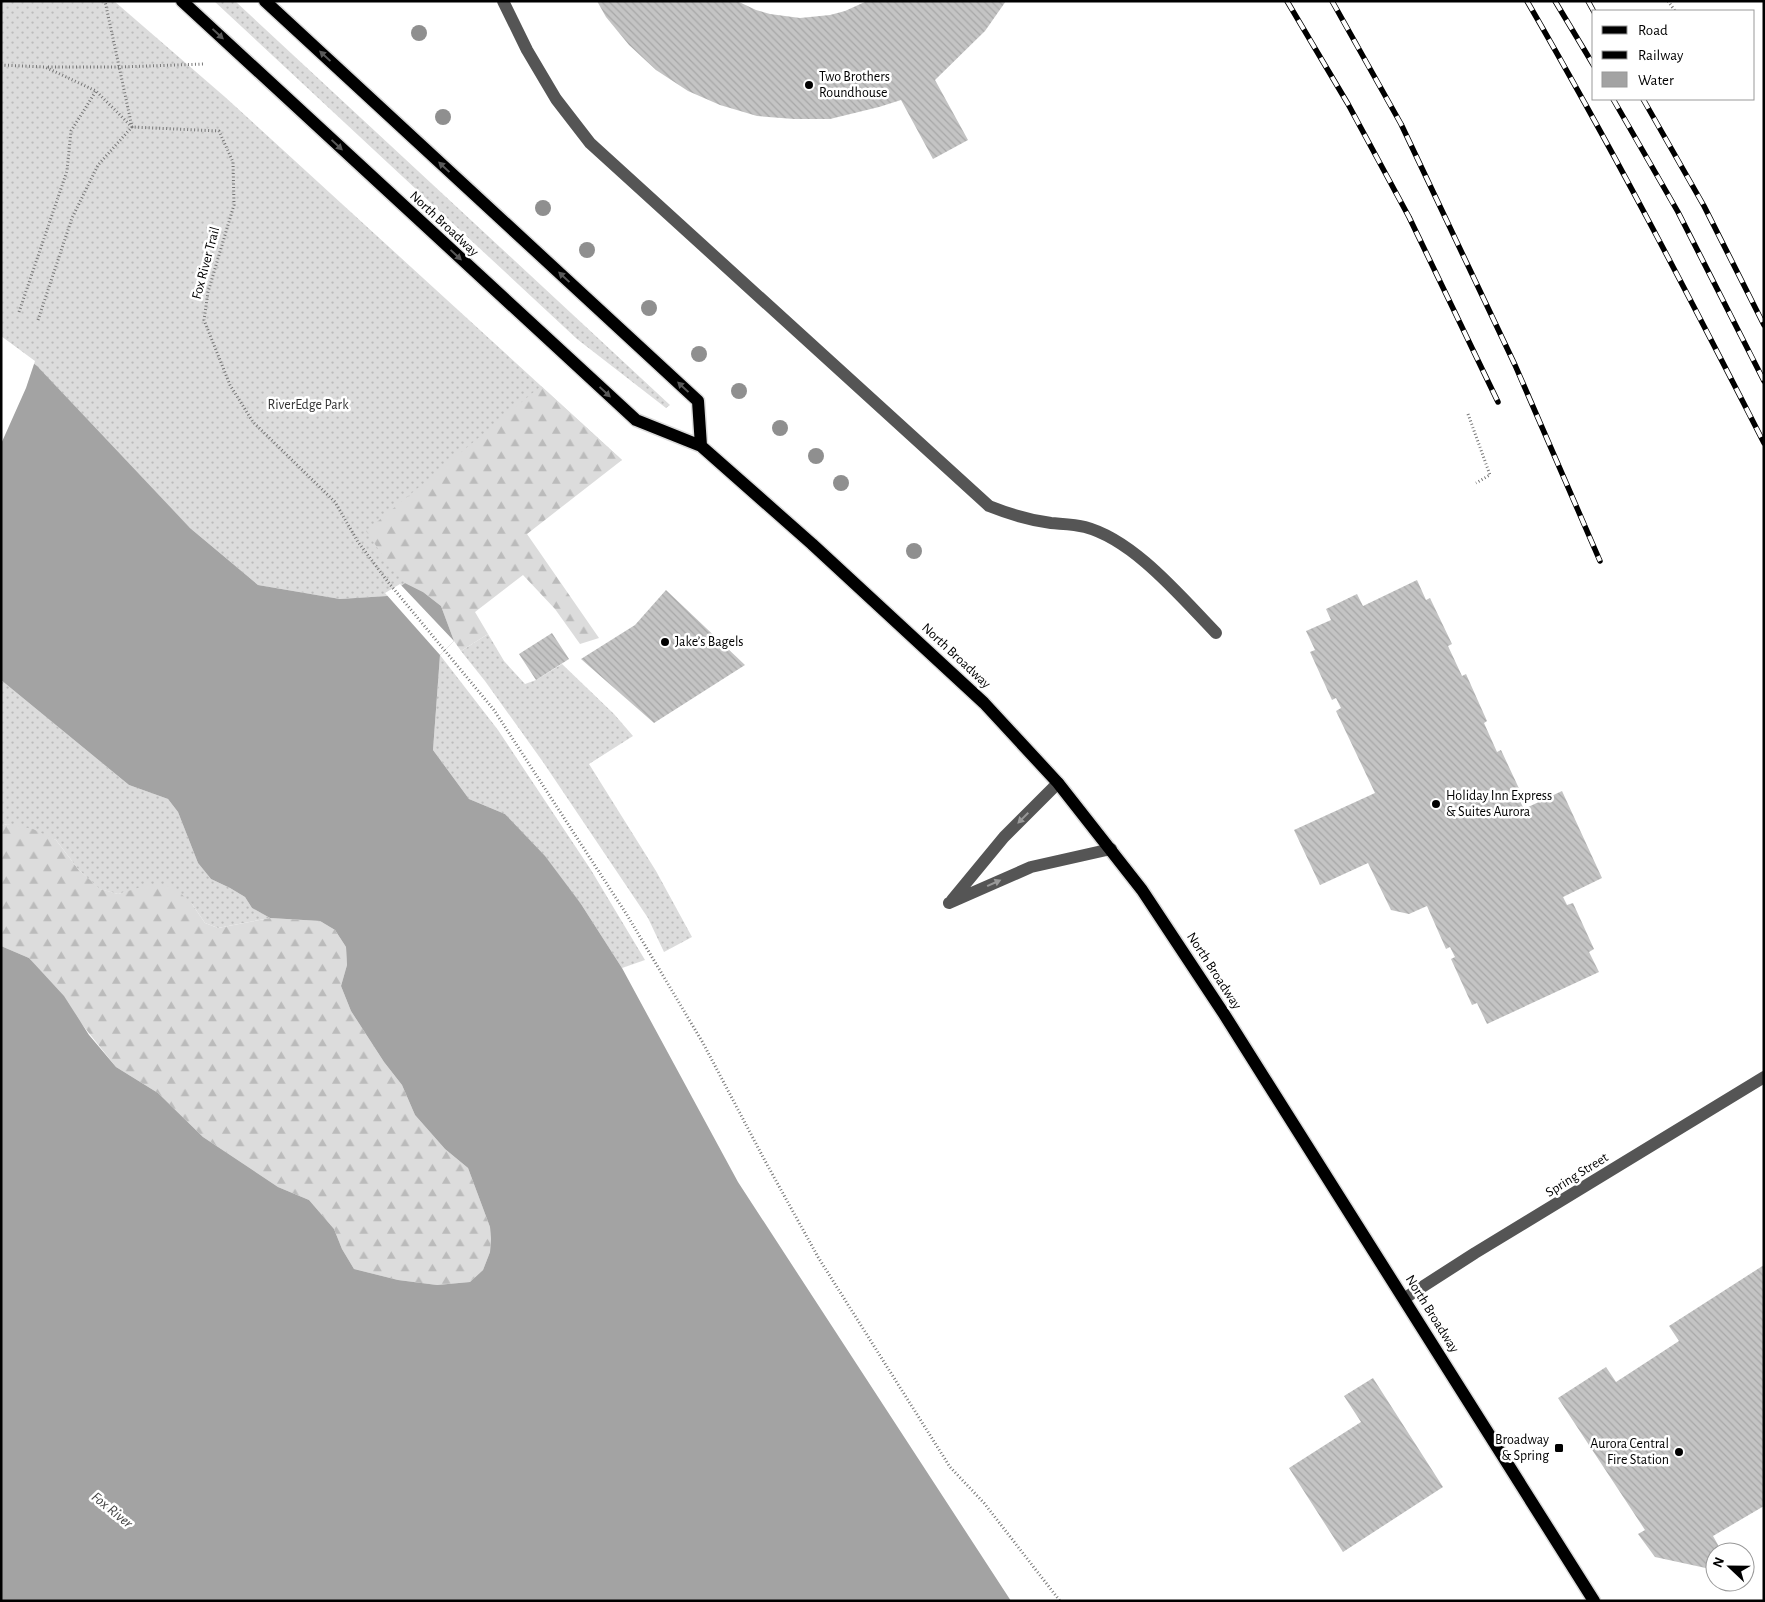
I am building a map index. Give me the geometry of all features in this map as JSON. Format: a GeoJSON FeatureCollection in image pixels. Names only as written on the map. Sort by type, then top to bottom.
{"type":"FeatureCollection","features":[{"type":"Feature","properties":{"kind":"main road","name":"North Broadway"},"geometry":{"type":"LineString","coordinates":[[182,1],[636,420],[701,446],[812,544],[984,703],[1058,783],[1142,890],[1224,1014],[1405,1298],[1594,1601]]}},
{"type":"Feature","properties":{"kind":"main road"},"geometry":{"type":"LineString","coordinates":[[265,1],[698,401],[701,446]]}},
{"type":"Feature","properties":{"kind":"street"},"geometry":{"type":"LineString","coordinates":[[503,1],[527,50],[556,99],[590,143],[989,506],[1016,516],[1050,523],[1084,526],[1115,539],[1150,567],[1216,633]]}},
{"type":"Feature","properties":{"kind":"street"},"geometry":{"type":"LineString","coordinates":[[1058,783],[1004,837],[949,903],[1031,867],[1110,849]]}},
{"type":"Feature","properties":{"kind":"street","name":"Spring Street"},"geometry":{"type":"LineString","coordinates":[[1405,1298],[1764,1077]]}},
{"type":"Feature","properties":{"kind":"path"},"geometry":{"type":"LineString","coordinates":[[106,1],[132,127]]}},
{"type":"Feature","properties":{"kind":"path"},"geometry":{"type":"LineString","coordinates":[[1,65],[120,68],[205,64]]}},
{"type":"Feature","properties":{"kind":"path"},"geometry":{"type":"LineString","coordinates":[[45,67],[96,92],[132,127]]}},
{"type":"Feature","properties":{"kind":"path"},"geometry":{"type":"LineString","coordinates":[[20,312],[67,171],[71,130],[96,92]]}},
{"type":"Feature","properties":{"kind":"path"},"geometry":{"type":"LineString","coordinates":[[38,320],[76,209],[98,165],[132,127]]}},
{"type":"Feature","properties":{"kind":"path","name":"Fox River Trail"},"geometry":{"type":"LineString","coordinates":[[132,127],[219,131],[233,162],[234,205],[208,292],[204,320],[230,385],[253,422],[335,502],[358,542],[388,582],[494,710],[627,914],[702,1043],[818,1257],[950,1467],[984,1503],[1060,1601]]}},
{"type":"Feature","properties":{"kind":"path"},"geometry":{"type":"LineString","coordinates":[[1468,414],[1490,475],[1476,482]]}},
{"type":"Feature","properties":{"kind":"green space","name":"RiverEdge Park"},"geometry":{"type":"Polygon","coordinates":[[[1,1],[114,1],[225,97],[622,460],[405,583],[387,596],[340,599],[258,585],[190,528],[1,339],[1,1]]]}},
{"type":"Feature","properties":{"kind":"green space"},"geometry":{"type":"Polygon","coordinates":[[[214,1],[235,1],[670,405],[666,408],[577,339],[214,1]]]}},
{"type":"Feature","properties":{"kind":"green space"},"geometry":{"type":"Polygon","coordinates":[[[541,386],[622,460],[527,534],[599,638],[580,644],[555,609],[523,575],[475,612],[488,634],[461,651],[454,641],[441,606],[423,592],[405,583],[366,531],[541,386]]]}},
{"type":"Feature","properties":{"kind":"green space"},"geometry":{"type":"Polygon","coordinates":[[[488,634],[504,661],[525,684],[536,680],[562,664],[614,714],[633,736],[589,764],[656,871],[692,937],[664,952],[648,918],[543,762],[461,651],[488,634]]]}},
{"type":"Feature","properties":{"kind":"green space"},"geometry":{"type":"Polygon","coordinates":[[[440,655],[498,730],[591,870],[645,960],[622,968],[581,904],[505,814],[469,799],[433,750],[440,655]]]}},
{"type":"Feature","properties":{"kind":"green space"},"geometry":{"type":"Polygon","coordinates":[[[1,680],[129,785],[168,799],[178,812],[198,863],[211,879],[245,897],[252,908],[270,918],[218,928],[205,923],[192,904],[134,890],[118,894],[99,889],[78,869],[56,840],[7,824],[1,826],[1,680]]]}},
{"type":"Feature","properties":{"kind":"green space"},"geometry":{"type":"Polygon","coordinates":[[[7,824],[33,829],[56,840],[78,869],[100,889],[118,894],[151,884],[174,887],[192,904],[205,923],[218,928],[270,918],[320,921],[335,930],[346,947],[347,965],[341,986],[351,1011],[384,1062],[402,1085],[415,1115],[445,1149],[468,1168],[490,1227],[490,1252],[483,1270],[470,1282],[437,1285],[398,1280],[354,1269],[342,1249],[334,1229],[309,1200],[278,1187],[203,1137],[158,1093],[116,1067],[29,958],[1,946],[1,826],[7,824]]]}},
{"type":"Feature","properties":{"kind":"water","name":"Fox River"},"geometry":{"type":"Polygon","coordinates":[[[1,339],[37,366],[190,528],[258,585],[340,599],[387,596],[405,583],[423,592],[441,606],[454,641],[440,655],[433,750],[469,799],[505,814],[545,856],[581,904],[622,968],[738,1182],[1011,1601],[1,1601],[1,946],[29,958],[64,996],[89,1035],[116,1067],[158,1093],[203,1137],[278,1187],[309,1200],[334,1229],[342,1249],[354,1269],[398,1280],[437,1285],[470,1282],[483,1270],[490,1252],[491,1239],[490,1227],[468,1168],[445,1149],[415,1115],[402,1085],[384,1062],[351,1011],[341,986],[347,965],[346,947],[335,930],[320,921],[270,918],[252,908],[245,897],[211,879],[198,863],[178,812],[168,799],[129,785],[1,680],[1,339]]]}},
{"type":"Feature","properties":{"kind":"pier"},"geometry":{"type":"Polygon","coordinates":[[[1,336],[35,361],[26,388],[1,444],[1,336]]]}},
{"type":"Feature","properties":{"kind":"pier"},"geometry":{"type":"Polygon","coordinates":[[[400,584],[454,641],[440,655],[385,593],[400,584]]]}},
{"type":"Feature","properties":{"kind":"building","name":"Two Brothers Roundhouse"},"geometry":{"type":"Polygon","coordinates":[[[597,1],[737,1],[770,14],[800,18],[830,15],[845,11],[867,1],[1006,1],[985,31],[935,80],[968,140],[933,159],[901,100],[830,119],[794,119],[757,116],[720,105],[688,91],[656,70],[629,45],[606,17],[597,1]]]}},
{"type":"Feature","properties":{"kind":"building","name":"Holiday Inn Express & Suites Aurora"},"geometry":{"type":"Polygon","coordinates":[[[1417,580],[1426,600],[1430,598],[1452,644],[1448,646],[1462,676],[1466,674],[1487,721],[1484,723],[1497,752],[1501,750],[1523,797],[1519,799],[1524,809],[1562,791],[1602,878],[1563,897],[1567,905],[1573,903],[1594,949],[1589,952],[1599,972],[1487,1024],[1477,1003],[1472,1005],[1451,959],[1455,957],[1450,947],[1446,949],[1427,906],[1409,914],[1391,910],[1368,863],[1320,885],[1294,830],[1375,793],[1336,711],[1341,708],[1336,698],[1332,700],[1310,652],[1315,650],[1306,631],[1331,620],[1326,609],[1357,594],[1363,606],[1417,580]]]}},
{"type":"Feature","properties":{"kind":"building","name":"Jake’s Bagels"},"geometry":{"type":"Polygon","coordinates":[[[666,590],[745,665],[654,723],[581,659],[635,625],[666,590]]]}},
{"type":"Feature","properties":{"kind":"building"},"geometry":{"type":"Polygon","coordinates":[[[552,633],[569,659],[536,680],[519,654],[552,633]]]}},
{"type":"Feature","properties":{"kind":"building","name":"Aurora Central Fire Station"},"geometry":{"type":"Polygon","coordinates":[[[1764,1265],[1764,1506],[1713,1536],[1716,1542],[1705,1542],[1705,1568],[1655,1557],[1638,1534],[1645,1530],[1558,1398],[1606,1367],[1616,1382],[1679,1341],[1669,1326],[1764,1265]]]}},
{"type":"Feature","properties":{"kind":"building"},"geometry":{"type":"Polygon","coordinates":[[[1373,1378],[1443,1487],[1343,1552],[1289,1468],[1361,1422],[1344,1396],[1373,1378]]]}},
{"type":"Feature","properties":{"kind":"railway"},"geometry":{"type":"LineString","coordinates":[[1287,1],[1348,104],[1409,217],[1498,402]]}},
{"type":"Feature","properties":{"kind":"railway"},"geometry":{"type":"LineString","coordinates":[[1332,1],[1401,124],[1515,365],[1600,561]]}},
{"type":"Feature","properties":{"kind":"railway"},"geometry":{"type":"LineString","coordinates":[[1527,1],[1649,220],[1764,443]]}},
{"type":"Feature","properties":{"kind":"railway"},"geometry":{"type":"LineString","coordinates":[[1555,1],[1592,63]]}},
{"type":"Feature","properties":{"kind":"railway"},"geometry":{"type":"LineString","coordinates":[[1588,1],[1593,10]]}},
{"type":"Feature","properties":{"kind":"railway"},"geometry":{"type":"LineString","coordinates":[[1614,100],[1678,212],[1764,381]]}},
{"type":"Feature","properties":{"kind":"railway"},"geometry":{"type":"LineString","coordinates":[[1644,100],[1704,206],[1764,325]]}},
{"type":"Feature","properties":{"kind":"place","name":"Two Brothers Roundhouse"},"geometry":{"type":"Point","coordinates":[809,85]}},
{"type":"Feature","properties":{"kind":"place","name":"Jake’s Bagels"},"geometry":{"type":"Point","coordinates":[665,642]}},
{"type":"Feature","properties":{"kind":"place","name":"Holiday Inn Express & Suites Aurora"},"geometry":{"type":"Point","coordinates":[1436,804]}},
{"type":"Feature","properties":{"kind":"place","name":"Broadway & Spring"},"geometry":{"type":"Point","coordinates":[1559,1448]}},
{"type":"Feature","properties":{"kind":"place","name":"Aurora Central Fire Station"},"geometry":{"type":"Point","coordinates":[1679,1452]}}]}
